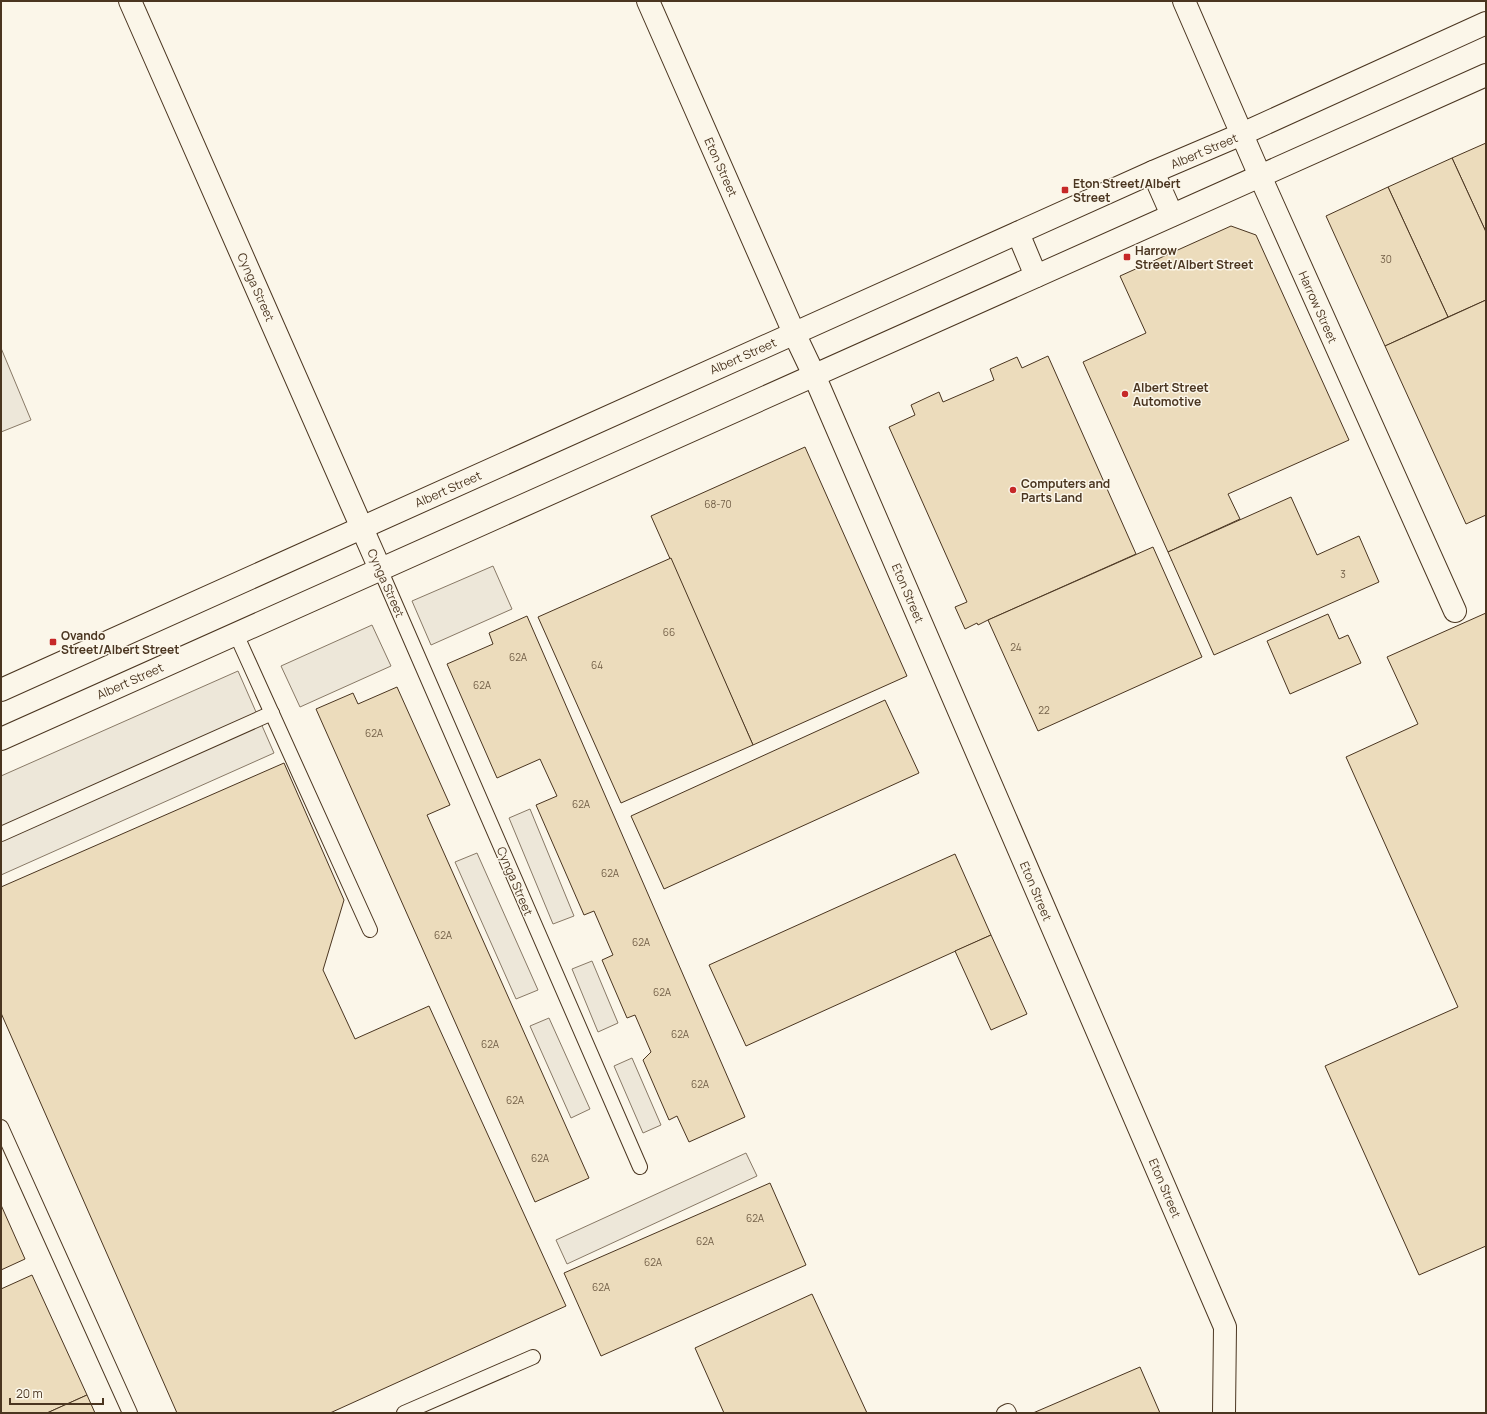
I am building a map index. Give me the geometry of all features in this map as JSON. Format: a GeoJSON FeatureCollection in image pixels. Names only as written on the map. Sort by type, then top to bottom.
{"type":"FeatureCollection","features":[{"type":"Feature","properties":{"kind":"main road","name":"Cynga Street"},"geometry":{"type":"LineString","coordinates":[[130,1],[380,569]]}},
{"type":"Feature","properties":{"kind":"main road","name":"Eton Street"},"geometry":{"type":"LineString","coordinates":[[648,1],[794,333],[814,375],[1225,1326],[1224,1413]]}},
{"type":"Feature","properties":{"kind":"main road","name":"Harrow Street"},"geometry":{"type":"LineString","coordinates":[[1184,1],[1260,176],[1455,611]]}},
{"type":"Feature","properties":{"kind":"main road","name":"Albert Street"},"geometry":{"type":"LineString","coordinates":[[1,690],[1153,172],[1242,134],[1486,23]]}},
{"type":"Feature","properties":{"kind":"main road","name":"Albert Street"},"geometry":{"type":"LineString","coordinates":[[1,739],[1486,75]]}},
{"type":"Feature","properties":{"kind":"main road"},"geometry":{"type":"LineString","coordinates":[[1153,172],[1172,215]]}},
{"type":"Feature","properties":{"kind":"main road"},"geometry":{"type":"LineString","coordinates":[[1018,233],[1036,276]]}},
{"type":"Feature","properties":{"kind":"lane","name":"Cynga Street"},"geometry":{"type":"LineString","coordinates":[[380,569],[640,1167]]}},
{"type":"Feature","properties":{"kind":"lane"},"geometry":{"type":"LineString","coordinates":[[236,634],[370,930]]}},
{"type":"Feature","properties":{"kind":"lane"},"geometry":{"type":"LineString","coordinates":[[1,834],[272,713]]}},
{"type":"Feature","properties":{"kind":"lane"},"geometry":{"type":"LineString","coordinates":[[1,1127],[130,1413]]}},
{"type":"Feature","properties":{"kind":"lane"},"geometry":{"type":"LineString","coordinates":[[404,1413],[533,1357]]}},
{"type":"Feature","properties":{"kind":"lane"},"geometry":{"type":"LineString","coordinates":[[1004,1413],[1008,1411],[1009,1413]]}},
{"type":"Feature","properties":{"kind":"shaded area"},"geometry":{"type":"Polygon","coordinates":[[[1,348],[31,420],[1,432],[1,348]]]}},
{"type":"Feature","properties":{"kind":"shaded area"},"geometry":{"type":"Polygon","coordinates":[[[493,566],[512,609],[431,645],[412,601],[493,566]]]}},
{"type":"Feature","properties":{"kind":"shaded area"},"geometry":{"type":"Polygon","coordinates":[[[372,625],[391,666],[300,707],[281,666],[372,625]]]}},
{"type":"Feature","properties":{"kind":"shaded area"},"geometry":{"type":"Polygon","coordinates":[[[238,671],[274,753],[1,875],[1,776],[238,671]]]}},
{"type":"Feature","properties":{"kind":"shaded area"},"geometry":{"type":"Polygon","coordinates":[[[530,809],[574,916],[553,924],[509,818],[530,809]]]}},
{"type":"Feature","properties":{"kind":"shaded area"},"geometry":{"type":"Polygon","coordinates":[[[477,853],[538,990],[516,999],[455,862],[477,853]]]}},
{"type":"Feature","properties":{"kind":"shaded area"},"geometry":{"type":"Polygon","coordinates":[[[592,961],[618,1023],[598,1032],[572,969],[592,961]]]}},
{"type":"Feature","properties":{"kind":"shaded area"},"geometry":{"type":"Polygon","coordinates":[[[549,1018],[590,1109],[571,1118],[530,1026],[549,1018]]]}},
{"type":"Feature","properties":{"kind":"shaded area"},"geometry":{"type":"Polygon","coordinates":[[[632,1058],[661,1125],[643,1133],[614,1066],[632,1058]]]}},
{"type":"Feature","properties":{"kind":"shaded area"},"geometry":{"type":"Polygon","coordinates":[[[746,1153],[757,1176],[567,1264],[556,1240],[746,1153]]]}},
{"type":"Feature","properties":{"kind":"building"},"geometry":{"type":"Polygon","coordinates":[[[1486,143],[1486,232],[1452,158],[1486,143]]]}},
{"type":"Feature","properties":{"kind":"building"},"geometry":{"type":"Polygon","coordinates":[[[1452,158],[1486,232],[1486,300],[1448,317],[1388,187],[1452,158]]]}},
{"type":"Feature","properties":{"kind":"building"},"geometry":{"type":"Polygon","coordinates":[[[1388,187],[1448,317],[1385,346],[1326,216],[1388,187]]]}},
{"type":"Feature","properties":{"kind":"building"},"geometry":{"type":"Polygon","coordinates":[[[1231,226],[1256,235],[1349,440],[1228,494],[1240,519],[1168,552],[1083,362],[1146,333],[1120,276],[1231,226]]]}},
{"type":"Feature","properties":{"kind":"building"},"geometry":{"type":"Polygon","coordinates":[[[1486,300],[1486,515],[1466,524],[1385,346],[1486,300]]]}},
{"type":"Feature","properties":{"kind":"building","name":"Computers and Parts Land"},"geometry":{"type":"Polygon","coordinates":[[[1048,356],[1136,554],[978,625],[977,623],[965,629],[955,607],[967,602],[889,427],[915,415],[911,405],[939,392],[943,402],[994,380],[990,369],[1017,357],[1022,368],[1048,356]]]}},
{"type":"Feature","properties":{"kind":"building"},"geometry":{"type":"Polygon","coordinates":[[[805,447],[907,676],[753,745],[651,516],[805,447]]]}},
{"type":"Feature","properties":{"kind":"building"},"geometry":{"type":"Polygon","coordinates":[[[1291,497],[1317,555],[1359,536],[1379,582],[1214,655],[1168,552],[1291,497]]]}},
{"type":"Feature","properties":{"kind":"building"},"geometry":{"type":"Polygon","coordinates":[[[1153,547],[1202,657],[1038,731],[988,620],[1153,547]]]}},
{"type":"Feature","properties":{"kind":"building"},"geometry":{"type":"Polygon","coordinates":[[[671,558],[753,745],[621,803],[538,617],[671,558]]]}},
{"type":"Feature","properties":{"kind":"building"},"geometry":{"type":"Polygon","coordinates":[[[1486,613],[1486,1246],[1419,1275],[1325,1066],[1458,1007],[1346,757],[1418,724],[1387,657],[1486,613]]]}},
{"type":"Feature","properties":{"kind":"building"},"geometry":{"type":"Polygon","coordinates":[[[1328,614],[1339,639],[1348,635],[1361,663],[1290,694],[1267,641],[1328,614]]]}},
{"type":"Feature","properties":{"kind":"building"},"geometry":{"type":"Polygon","coordinates":[[[527,616],[745,1117],[689,1142],[677,1116],[669,1120],[643,1060],[651,1052],[635,1015],[627,1018],[602,960],[613,955],[594,911],[584,915],[536,805],[557,796],[540,759],[497,778],[447,664],[493,644],[489,633],[527,616]]]}},
{"type":"Feature","properties":{"kind":"building"},"geometry":{"type":"Polygon","coordinates":[[[397,687],[450,805],[427,815],[589,1178],[535,1202],[316,709],[353,693],[358,704],[397,687]]]}},
{"type":"Feature","properties":{"kind":"building"},"geometry":{"type":"Polygon","coordinates":[[[885,700],[919,773],[664,889],[631,816],[885,700]]]}},
{"type":"Feature","properties":{"kind":"building"},"geometry":{"type":"Polygon","coordinates":[[[284,763],[344,900],[323,970],[355,1039],[429,1006],[566,1306],[330,1413],[177,1413],[1,1013],[1,887],[284,763]]]}},
{"type":"Feature","properties":{"kind":"building"},"geometry":{"type":"Polygon","coordinates":[[[955,854],[991,935],[746,1046],[709,965],[955,854]]]}},
{"type":"Feature","properties":{"kind":"building"},"geometry":{"type":"Polygon","coordinates":[[[991,935],[1027,1014],[991,1030],[955,951],[991,935]]]}},
{"type":"Feature","properties":{"kind":"building"},"geometry":{"type":"Polygon","coordinates":[[[770,1183],[806,1265],[601,1356],[564,1273],[770,1183]]]}},
{"type":"Feature","properties":{"kind":"building"},"geometry":{"type":"Polygon","coordinates":[[[1,1205],[25,1259],[1,1270],[1,1205]]]}},
{"type":"Feature","properties":{"kind":"building"},"geometry":{"type":"Polygon","coordinates":[[[32,1275],[87,1395],[47,1413],[1,1413],[1,1289],[32,1275]]]}},
{"type":"Feature","properties":{"kind":"building"},"geometry":{"type":"Polygon","coordinates":[[[812,1294],[867,1413],[724,1413],[695,1348],[812,1294]]]}},
{"type":"Feature","properties":{"kind":"building"},"geometry":{"type":"Polygon","coordinates":[[[1140,1367],[1160,1413],[1033,1413],[1140,1367]]]}},
{"type":"Feature","properties":{"kind":"building"},"geometry":{"type":"Polygon","coordinates":[[[87,1395],[95,1413],[47,1413],[87,1395]]]}},
{"type":"Feature","properties":{"kind":"place","name":"Eton Street/Albert Street"},"geometry":{"type":"Point","coordinates":[1065,190]}},
{"type":"Feature","properties":{"kind":"place","name":"Harrow Street/Albert Street"},"geometry":{"type":"Point","coordinates":[1127,257]}},
{"type":"Feature","properties":{"kind":"place","name":"Albert Street Automotive"},"geometry":{"type":"Point","coordinates":[1125,394]}},
{"type":"Feature","properties":{"kind":"place","name":"Computers and Parts Land"},"geometry":{"type":"Point","coordinates":[1013,490]}},
{"type":"Feature","properties":{"kind":"place","name":"Ovando Street/Albert Street"},"geometry":{"type":"Point","coordinates":[53,642]}}]}
